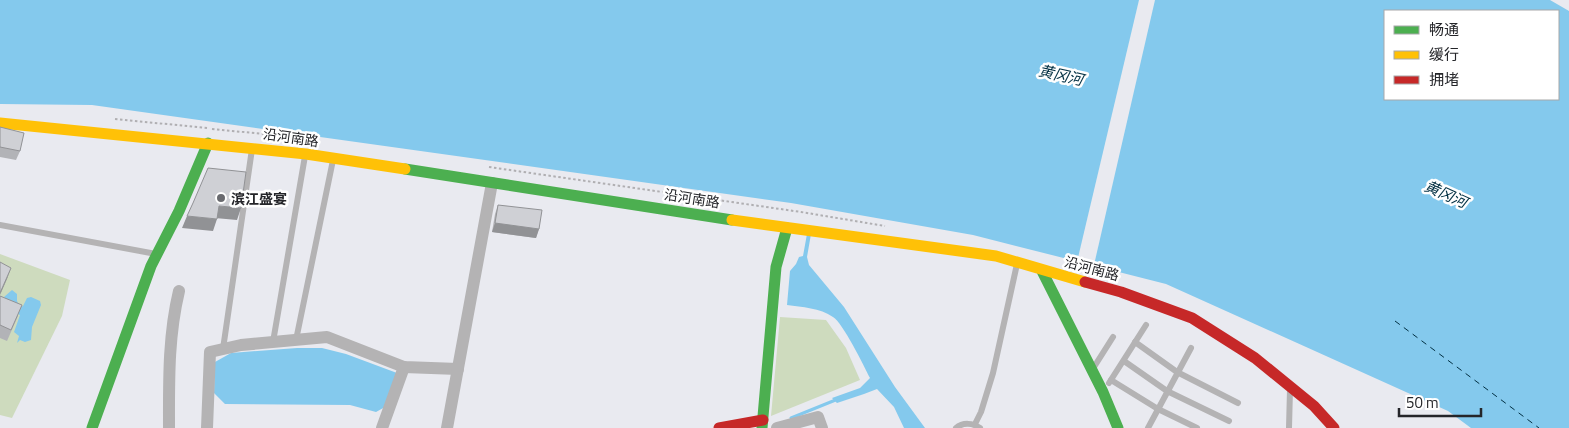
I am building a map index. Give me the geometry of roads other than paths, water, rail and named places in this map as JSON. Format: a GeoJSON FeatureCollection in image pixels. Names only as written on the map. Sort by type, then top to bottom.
{"type":"FeatureCollection","features":[{"type":"Feature","properties":{"kind":"main road","name":"沿河南路"},"geometry":{"type":"LineString","coordinates":[[0,123],[252,147],[306,154],[787,228],[996,256],[1121,292],[1192,318],[1255,358],[1314,406],[1334,428]]}},
{"type":"Feature","properties":{"kind":"main road"},"geometry":{"type":"LineString","coordinates":[[92,428],[151,266],[208,143]]}},
{"type":"Feature","properties":{"kind":"main road"},"geometry":{"type":"LineString","coordinates":[[719,428],[762,424],[776,267],[787,228]]}},
{"type":"Feature","properties":{"kind":"main road"},"geometry":{"type":"LineString","coordinates":[[1042,270],[1103,392],[1118,428]]}},
{"type":"Feature","properties":{"kind":"street"},"geometry":{"type":"LineString","coordinates":[[447,428],[492,183]]}},
{"type":"Feature","properties":{"kind":"street"},"geometry":{"type":"LineString","coordinates":[[169,428],[170,346],[173,317],[179,292]]}},
{"type":"Feature","properties":{"kind":"street"},"geometry":{"type":"LineString","coordinates":[[207,428],[210,352],[241,345],[327,337],[404,367],[458,369]]}},
{"type":"Feature","properties":{"kind":"street"},"geometry":{"type":"LineString","coordinates":[[382,428],[404,367]]}},
{"type":"Feature","properties":{"kind":"street"},"geometry":{"type":"LineString","coordinates":[[776,428],[818,416],[822,428]]}},
{"type":"Feature","properties":{"kind":"lane"},"geometry":{"type":"LineString","coordinates":[[223,350],[252,147]]}},
{"type":"Feature","properties":{"kind":"lane"},"geometry":{"type":"LineString","coordinates":[[273,342],[306,154]]}},
{"type":"Feature","properties":{"kind":"lane"},"geometry":{"type":"LineString","coordinates":[[296,340],[333,158]]}},
{"type":"Feature","properties":{"kind":"lane"},"geometry":{"type":"LineString","coordinates":[[0,225],[158,254]]}},
{"type":"Feature","properties":{"kind":"lane"},"geometry":{"type":"LineString","coordinates":[[956,428],[960,425],[978,426],[993,373],[1018,263]]}},
{"type":"Feature","properties":{"kind":"lane"},"geometry":{"type":"LineString","coordinates":[[1103,392],[1146,325]]}},
{"type":"Feature","properties":{"kind":"lane"},"geometry":{"type":"LineString","coordinates":[[1092,370],[1114,336]]}},
{"type":"Feature","properties":{"kind":"lane"},"geometry":{"type":"LineString","coordinates":[[1135,342],[1177,372],[1238,403]]}},
{"type":"Feature","properties":{"kind":"lane"},"geometry":{"type":"LineString","coordinates":[[1150,427],[1190,348]]}},
{"type":"Feature","properties":{"kind":"lane"},"geometry":{"type":"LineString","coordinates":[[1124,361],[1167,391],[1229,421]]}},
{"type":"Feature","properties":{"kind":"lane"},"geometry":{"type":"LineString","coordinates":[[1111,380],[1158,409],[1197,428]]}},
{"type":"Feature","properties":{"kind":"lane"},"geometry":{"type":"LineString","coordinates":[[1288,428],[1290,387]]}},
{"type":"Feature","properties":{"kind":"water","name":"黄冈河"},"geometry":{"type":"Polygon","coordinates":[[[0,0],[1550,0],[1569,11],[1569,428],[1471,428],[1448,411],[1166,284],[973,235],[791,203],[92,105],[0,104],[0,0]]]}},
{"type":"Feature","properties":{"kind":"water"},"geometry":{"type":"Polygon","coordinates":[[[807,234],[811,234],[807,257],[809,265],[844,307],[895,387],[925,428],[904,428],[894,407],[877,389],[837,403],[832,398],[860,388],[870,378],[848,336],[833,317],[817,310],[787,305],[790,271],[799,257],[803,256],[807,234]]]}},
{"type":"Feature","properties":{"kind":"water"},"geometry":{"type":"Polygon","coordinates":[[[12,290],[17,294],[17,301],[20,307],[23,306],[27,298],[31,297],[40,301],[41,305],[32,327],[31,340],[25,342],[20,340],[17,343],[19,336],[14,332],[20,315],[9,310],[8,303],[4,297],[12,290]]]}},
{"type":"Feature","properties":{"kind":"water"},"geometry":{"type":"Polygon","coordinates":[[[322,348],[346,354],[397,373],[385,407],[376,412],[350,405],[225,404],[214,393],[215,362],[231,353],[322,348]]]}},
{"type":"Feature","properties":{"kind":"waterway"},"geometry":{"type":"LineString","coordinates":[[791,418],[838,399]]}},
{"type":"Feature","properties":{"kind":"place","name":"滨江盛宴"},"geometry":{"type":"Point","coordinates":[221,198]}}]}
